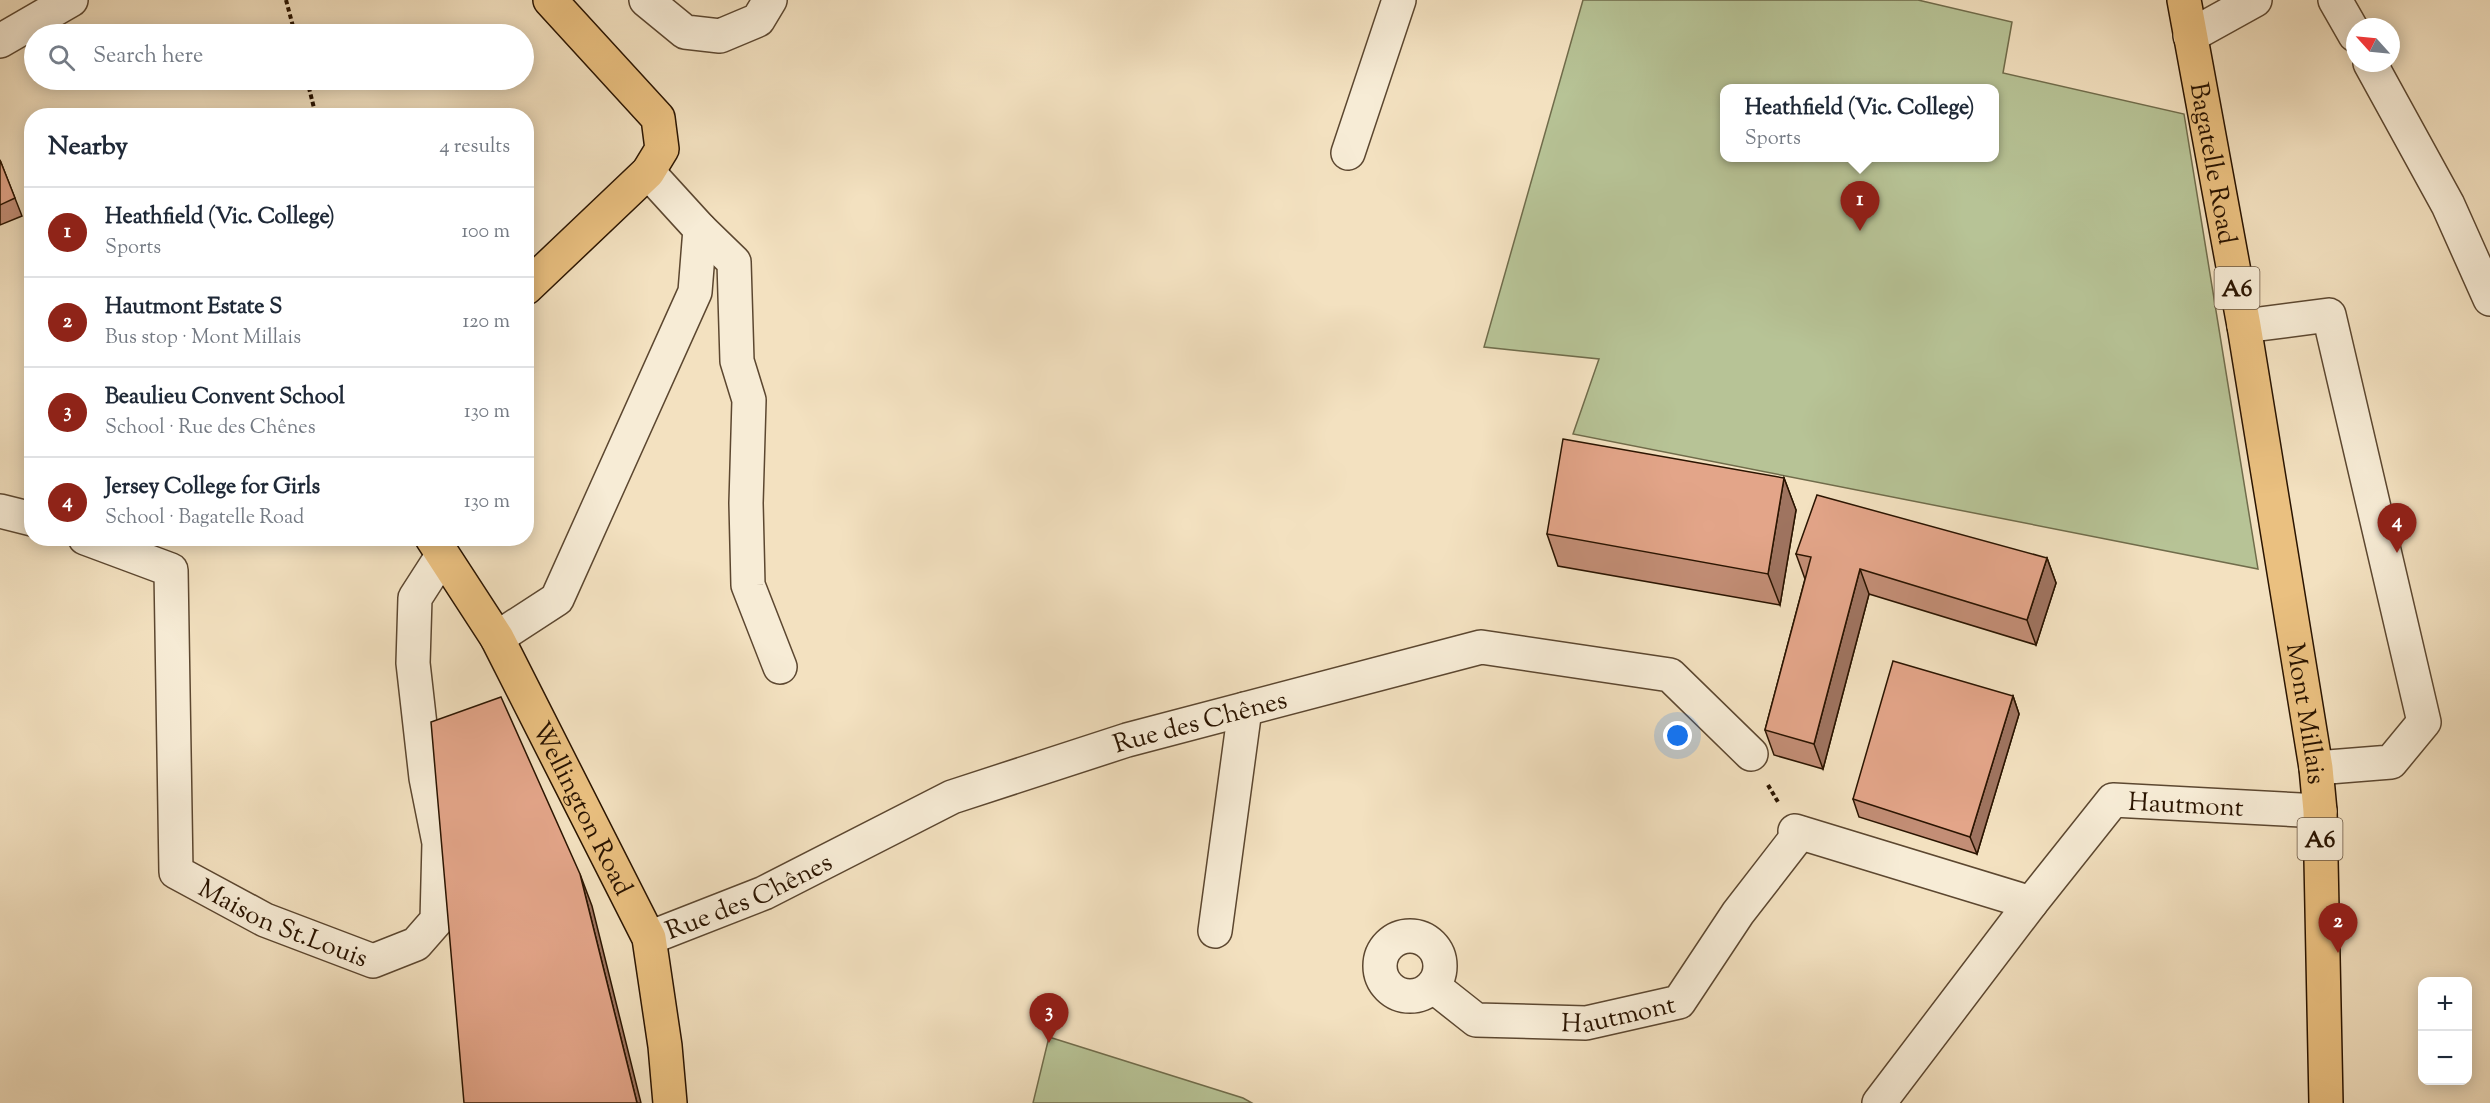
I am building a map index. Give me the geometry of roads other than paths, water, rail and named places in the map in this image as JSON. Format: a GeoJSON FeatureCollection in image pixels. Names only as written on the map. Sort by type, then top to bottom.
{"type":"FeatureCollection","features":[{"type":"Feature","properties":{"kind":"main road"},"geometry":{"type":"LineString","coordinates":[[534,280],[648,172],[662,149],[658,118],[550,0]]}},
{"type":"Feature","properties":{"kind":"main road","name":"Bagatelle Road"},"geometry":{"type":"LineString","coordinates":[[2184,0],[2244,326],[2285,577]]}},
{"type":"Feature","properties":{"kind":"main road","name":"Wellington Road"},"geometry":{"type":"LineString","coordinates":[[437,547],[497,638],[649,938],[665,1046],[670,1103]]}},
{"type":"Feature","properties":{"kind":"main road","name":"Mont Millais"},"geometry":{"type":"LineString","coordinates":[[2285,577],[2316,768],[2320,811],[2326,1103]]}},
{"type":"Feature","properties":{"kind":"street"},"geometry":{"type":"LineString","coordinates":[[28,24],[71,0]]}},
{"type":"Feature","properties":{"kind":"street"},"geometry":{"type":"LineString","coordinates":[[646,0],[685,32],[720,36],[758,20],[770,0]]}},
{"type":"Feature","properties":{"kind":"street"},"geometry":{"type":"LineString","coordinates":[[1348,153],[1399,0]]}},
{"type":"Feature","properties":{"kind":"street"},"geometry":{"type":"LineString","coordinates":[[2190,36],[2255,0]]}},
{"type":"Feature","properties":{"kind":"street"},"geometry":{"type":"LineString","coordinates":[[2336,0],[2346,18]]}},
{"type":"Feature","properties":{"kind":"street"},"geometry":{"type":"LineString","coordinates":[[0,40],[24,26]]}},
{"type":"Feature","properties":{"kind":"street"},"geometry":{"type":"LineString","coordinates":[[2375,72],[2448,205],[2490,299]]}},
{"type":"Feature","properties":{"kind":"street"},"geometry":{"type":"LineString","coordinates":[[648,172],[734,262],[737,361],[748,400],[746,503],[748,585],[780,667]]}},
{"type":"Feature","properties":{"kind":"street"},"geometry":{"type":"LineString","coordinates":[[497,638],[557,599],[695,292],[700,229]]}},
{"type":"Feature","properties":{"kind":"street"},"geometry":{"type":"LineString","coordinates":[[2244,326],[2329,315],[2424,722],[2391,762],[2316,768]]}},
{"type":"Feature","properties":{"kind":"street"},"geometry":{"type":"LineString","coordinates":[[0,510],[24,517]]}},
{"type":"Feature","properties":{"kind":"street","name":"Maison St.Louis"},"geometry":{"type":"LineString","coordinates":[[106,546],[171,570],[176,872],[265,920],[373,961],[416,944],[437,920],[440,843],[426,778],[413,663],[415,598],[437,547]]}},
{"type":"Feature","properties":{"kind":"street","name":"Rue des Chênes"},"geometry":{"type":"LineString","coordinates":[[649,938],[764,893],[952,797],[1127,740],[1481,647],[1670,675],[1751,754]]}},
{"type":"Feature","properties":{"kind":"street"},"geometry":{"type":"LineString","coordinates":[[1215,931],[1245,709]]}},
{"type":"Feature","properties":{"kind":"street","name":"Hautmont"},"geometry":{"type":"LineString","coordinates":[[1879,1103],[2031,903],[2113,800],[2320,811]]}},
{"type":"Feature","properties":{"kind":"street","name":"Hautmont"},"geometry":{"type":"LineString","coordinates":[[1433,986],[1476,1020],[1586,1023],[1679,1002],[1738,913],[1797,832],[2031,903]]}},
{"type":"Feature","properties":{"kind":"place","name":"Heathfield (Vic. College)"},"geometry":{"type":"Point","coordinates":[1860,231]}},
{"type":"Feature","properties":{"kind":"place","name":"Jersey College for Girls"},"geometry":{"type":"Point","coordinates":[2397,553]}},
{"type":"Feature","properties":{"kind":"place","name":"Hautmont Estate S"},"geometry":{"type":"Point","coordinates":[2338,953]}},
{"type":"Feature","properties":{"kind":"place","name":"Beaulieu Convent School"},"geometry":{"type":"Point","coordinates":[1049,1043]}}]}
